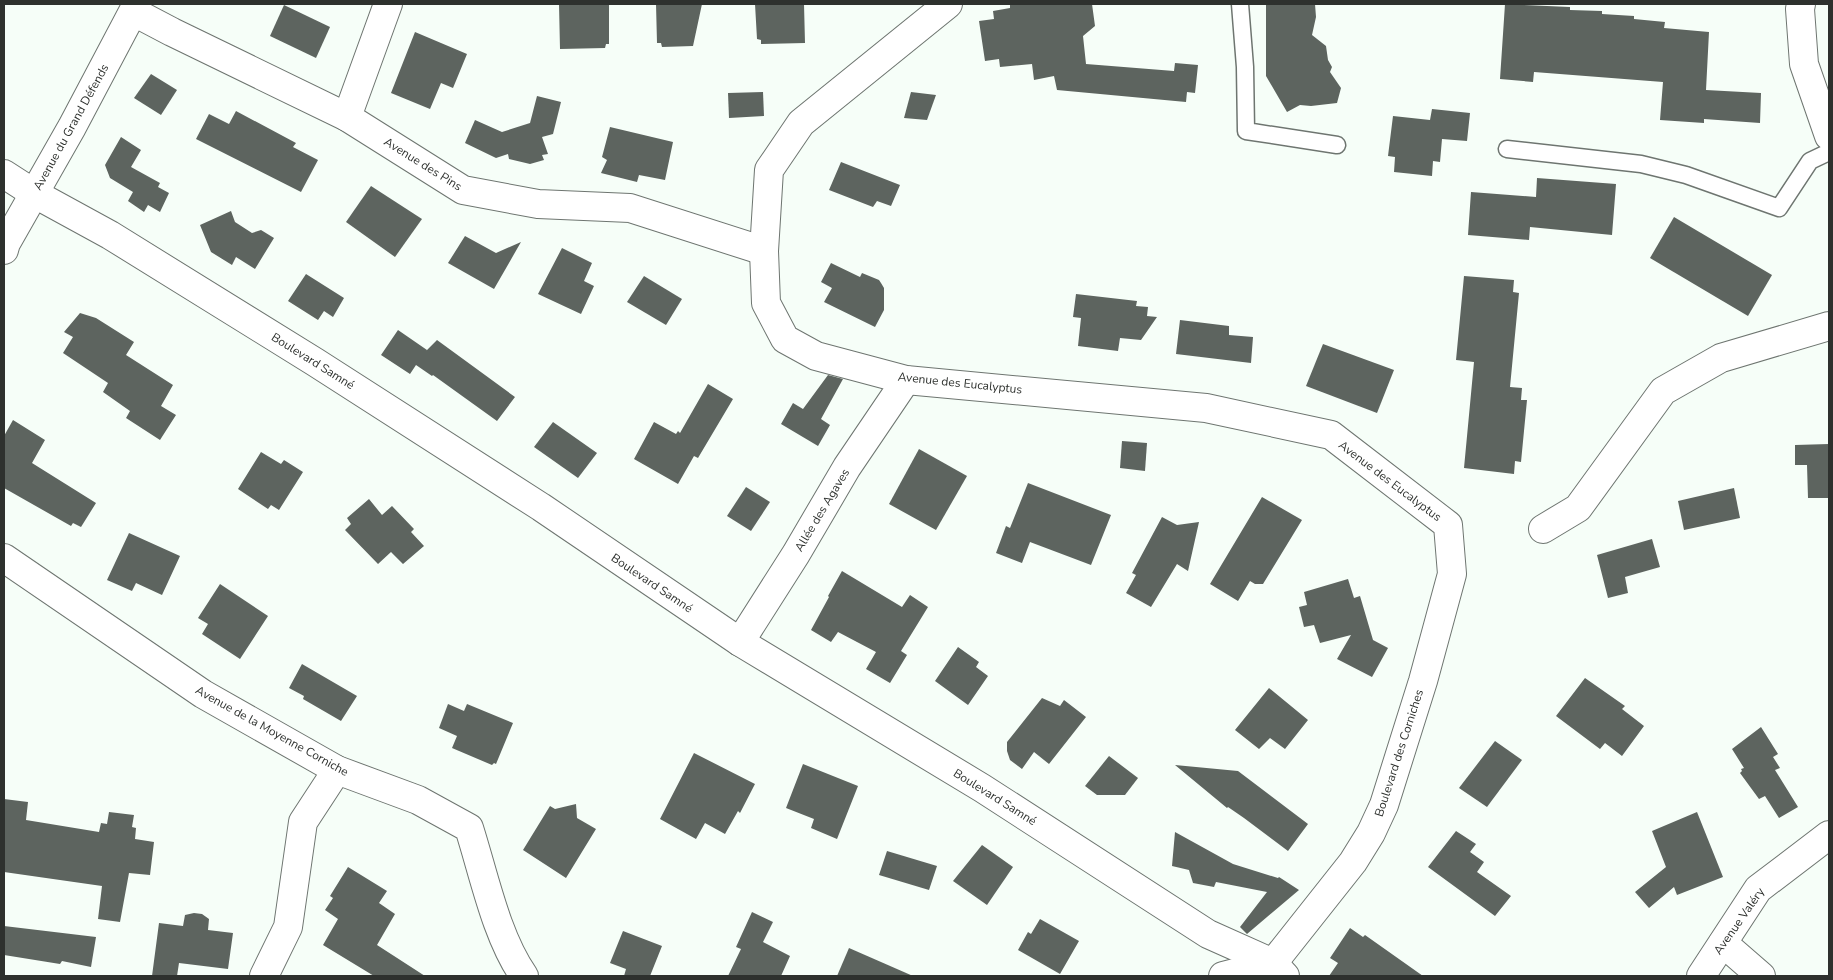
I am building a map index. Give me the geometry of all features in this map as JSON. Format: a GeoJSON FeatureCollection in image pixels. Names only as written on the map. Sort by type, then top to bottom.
{"type":"FeatureCollection","features":[{"type":"Feature","properties":{"kind":"street"},"geometry":{"type":"LineString","coordinates":[[347,117],[388,4]]}},
{"type":"Feature","properties":{"kind":"street","name":"Avenue des Eucalyptus"},"geometry":{"type":"LineString","coordinates":[[948,4],[801,123],[769,170],[764,251],[766,303],[785,339],[816,356],[906,380],[1206,408],[1330,435],[1448,525],[1452,574]]}},
{"type":"Feature","properties":{"kind":"street"},"geometry":{"type":"LineString","coordinates":[[1801,4],[1804,64],[1829,136]]}},
{"type":"Feature","properties":{"kind":"street","name":"Avenue des Pins"},"geometry":{"type":"LineString","coordinates":[[135,8],[347,117],[463,190],[538,204],[630,208],[764,251]]}},
{"type":"Feature","properties":{"kind":"street","name":"Avenue du Grand Défends"},"geometry":{"type":"LineString","coordinates":[[4,250],[135,8]]}},
{"type":"Feature","properties":{"kind":"street","name":"Boulevard Samné"},"geometry":{"type":"LineString","coordinates":[[4,174],[35,194],[110,235],[315,362],[541,507],[740,642],[982,788],[1208,934],[1279,969]]}},
{"type":"Feature","properties":{"kind":"street"},"geometry":{"type":"LineString","coordinates":[[1543,529],[1578,508],[1662,391],[1721,358],[1829,326]]}},
{"type":"Feature","properties":{"kind":"street","name":"Allée des Agaves"},"geometry":{"type":"LineString","coordinates":[[740,642],[796,554],[847,467],[906,380]]}},
{"type":"Feature","properties":{"kind":"street","name":"Avenue de la Moyenne Corniche"},"geometry":{"type":"LineString","coordinates":[[4,558],[203,694],[337,770],[418,800],[469,828],[504,941],[524,976]]}},
{"type":"Feature","properties":{"kind":"street","name":"Boulevard des Corniches"},"geometry":{"type":"LineString","coordinates":[[1279,969],[1353,862],[1371,833],[1384,804],[1423,681],[1452,574]]}},
{"type":"Feature","properties":{"kind":"street"},"geometry":{"type":"LineString","coordinates":[[264,976],[288,927],[303,822],[337,770]]}},
{"type":"Feature","properties":{"kind":"street","name":"Avenue Valéry"},"geometry":{"type":"LineString","coordinates":[[1701,976],[1758,889],[1829,835]]}},
{"type":"Feature","properties":{"kind":"street"},"geometry":{"type":"LineString","coordinates":[[1723,943],[1761,976]]}},
{"type":"Feature","properties":{"kind":"street"},"geometry":{"type":"LineString","coordinates":[[1223,976],[1279,969]]}},
{"type":"Feature","properties":{"kind":"lane"},"geometry":{"type":"LineString","coordinates":[[1240,4],[1245,67],[1246,131],[1337,145]]}},
{"type":"Feature","properties":{"kind":"lane"},"geometry":{"type":"LineString","coordinates":[[1507,149],[1641,164],[1686,175],[1779,208],[1810,161],[1829,152]]}},
{"type":"Feature","properties":{"kind":"building"},"geometry":{"type":"Polygon","coordinates":[[[559,4],[609,4],[609,44],[606,44],[605,48],[560,49],[559,4]]]}},
{"type":"Feature","properties":{"kind":"building"},"geometry":{"type":"Polygon","coordinates":[[[656,4],[702,4],[693,46],[662,47],[661,43],[657,43],[656,4]]]}},
{"type":"Feature","properties":{"kind":"building"},"geometry":{"type":"Polygon","coordinates":[[[755,4],[804,4],[805,43],[761,44],[761,40],[757,39],[755,4]]]}},
{"type":"Feature","properties":{"kind":"building"},"geometry":{"type":"Polygon","coordinates":[[[1010,4],[1092,4],[1095,26],[1083,36],[1086,64],[1174,71],[1175,63],[1198,65],[1195,93],[1187,92],[1186,102],[1057,90],[1054,76],[1034,80],[1032,64],[1000,67],[999,59],[985,61],[979,21],[994,19],[993,11],[1010,8],[1010,4]]]}},
{"type":"Feature","properties":{"kind":"building"},"geometry":{"type":"Polygon","coordinates":[[[1266,4],[1315,4],[1316,17],[1312,35],[1326,46],[1328,60],[1332,67],[1330,72],[1341,88],[1337,103],[1311,106],[1300,105],[1287,112],[1266,76],[1266,4]]]}},
{"type":"Feature","properties":{"kind":"building"},"geometry":{"type":"Polygon","coordinates":[[[1505,4],[1570,7],[1570,10],[1602,11],[1602,14],[1634,16],[1634,19],[1665,22],[1664,28],[1709,32],[1706,90],[1761,93],[1760,123],[1704,119],[1704,123],[1660,120],[1663,82],[1534,72],[1533,82],[1500,79],[1505,4]]]}},
{"type":"Feature","properties":{"kind":"building"},"geometry":{"type":"Polygon","coordinates":[[[284,5],[330,27],[316,58],[270,36],[284,5]]]}},
{"type":"Feature","properties":{"kind":"building"},"geometry":{"type":"Polygon","coordinates":[[[415,32],[467,54],[453,88],[441,83],[430,109],[391,93],[415,32]]]}},
{"type":"Feature","properties":{"kind":"building"},"geometry":{"type":"Polygon","coordinates":[[[151,74],[177,90],[161,115],[134,98],[151,74]]]}},
{"type":"Feature","properties":{"kind":"building"},"geometry":{"type":"Polygon","coordinates":[[[763,92],[764,116],[729,118],[728,93],[763,92]]]}},
{"type":"Feature","properties":{"kind":"building"},"geometry":{"type":"Polygon","coordinates":[[[911,92],[936,95],[927,120],[904,118],[911,92]]]}},
{"type":"Feature","properties":{"kind":"building"},"geometry":{"type":"Polygon","coordinates":[[[537,96],[561,102],[553,134],[542,137],[548,154],[542,155],[544,160],[530,164],[509,159],[508,154],[496,158],[465,143],[475,120],[502,132],[530,123],[537,96]]]}},
{"type":"Feature","properties":{"kind":"building"},"geometry":{"type":"Polygon","coordinates":[[[1432,109],[1470,113],[1467,141],[1442,139],[1440,162],[1433,161],[1432,176],[1394,172],[1395,157],[1388,156],[1393,116],[1430,120],[1432,109]]]}},
{"type":"Feature","properties":{"kind":"building"},"geometry":{"type":"Polygon","coordinates":[[[236,111],[296,143],[293,147],[318,160],[301,192],[196,139],[209,114],[229,124],[236,111]]]}},
{"type":"Feature","properties":{"kind":"building"},"geometry":{"type":"Polygon","coordinates":[[[610,127],[673,142],[665,180],[639,175],[637,182],[601,173],[607,160],[602,157],[610,127]]]}},
{"type":"Feature","properties":{"kind":"building"},"geometry":{"type":"Polygon","coordinates":[[[121,137],[141,150],[131,167],[160,183],[158,187],[169,193],[160,212],[148,205],[144,212],[128,201],[133,192],[110,178],[105,165],[121,137]]]}},
{"type":"Feature","properties":{"kind":"building"},"geometry":{"type":"Polygon","coordinates":[[[841,162],[900,185],[891,206],[877,201],[873,207],[829,190],[841,162]]]}},
{"type":"Feature","properties":{"kind":"building"},"geometry":{"type":"Polygon","coordinates":[[[1537,178],[1616,184],[1612,235],[1530,227],[1529,240],[1468,235],[1471,192],[1536,197],[1537,178]]]}},
{"type":"Feature","properties":{"kind":"building"},"geometry":{"type":"Polygon","coordinates":[[[371,186],[422,219],[395,257],[346,222],[371,186]]]}},
{"type":"Feature","properties":{"kind":"building"},"geometry":{"type":"Polygon","coordinates":[[[231,211],[235,222],[252,233],[261,230],[274,238],[255,269],[236,257],[232,265],[211,252],[200,225],[231,211]]]}},
{"type":"Feature","properties":{"kind":"building"},"geometry":{"type":"Polygon","coordinates":[[[1674,217],[1772,275],[1748,316],[1650,258],[1674,217]]]}},
{"type":"Feature","properties":{"kind":"building"},"geometry":{"type":"Polygon","coordinates":[[[465,236],[496,253],[521,242],[494,289],[448,263],[465,236]]]}},
{"type":"Feature","properties":{"kind":"building"},"geometry":{"type":"Polygon","coordinates":[[[562,248],[592,263],[584,281],[594,286],[581,314],[538,294],[562,248]]]}},
{"type":"Feature","properties":{"kind":"building"},"geometry":{"type":"Polygon","coordinates":[[[831,263],[860,277],[862,273],[879,280],[884,288],[884,310],[875,327],[824,302],[832,288],[821,282],[831,263]]]}},
{"type":"Feature","properties":{"kind":"building"},"geometry":{"type":"Polygon","coordinates":[[[306,274],[344,298],[333,317],[324,311],[318,320],[288,301],[306,274]]]}},
{"type":"Feature","properties":{"kind":"building"},"geometry":{"type":"Polygon","coordinates":[[[644,276],[682,299],[666,325],[627,302],[644,276]]]}},
{"type":"Feature","properties":{"kind":"building"},"geometry":{"type":"Polygon","coordinates":[[[1464,276],[1514,280],[1513,292],[1519,293],[1510,387],[1522,388],[1521,400],[1527,400],[1521,462],[1515,461],[1514,474],[1464,468],[1474,362],[1456,360],[1464,276]]]}},
{"type":"Feature","properties":{"kind":"building"},"geometry":{"type":"Polygon","coordinates":[[[1076,294],[1137,301],[1136,306],[1148,307],[1147,316],[1157,317],[1141,340],[1120,338],[1118,351],[1078,346],[1081,318],[1073,317],[1076,294]]]}},
{"type":"Feature","properties":{"kind":"building"},"geometry":{"type":"Polygon","coordinates":[[[80,313],[96,318],[134,342],[126,355],[173,385],[161,406],[176,415],[160,440],[126,418],[130,411],[103,392],[108,383],[63,353],[73,337],[64,332],[80,313]]]}},
{"type":"Feature","properties":{"kind":"building"},"geometry":{"type":"Polygon","coordinates":[[[1180,320],[1229,326],[1229,335],[1253,337],[1251,363],[1176,354],[1180,320]]]}},
{"type":"Feature","properties":{"kind":"building"},"geometry":{"type":"Polygon","coordinates":[[[398,330],[427,350],[437,340],[515,397],[497,421],[416,365],[410,374],[381,355],[398,330]]]}},
{"type":"Feature","properties":{"kind":"building"},"geometry":{"type":"Polygon","coordinates":[[[1323,344],[1394,370],[1377,413],[1306,386],[1323,344]]]}},
{"type":"Feature","properties":{"kind":"building"},"geometry":{"type":"Polygon","coordinates":[[[828,375],[843,379],[821,419],[830,425],[818,446],[781,424],[793,403],[803,409],[828,375]]]}},
{"type":"Feature","properties":{"kind":"building"},"geometry":{"type":"Polygon","coordinates":[[[708,384],[733,399],[698,458],[694,456],[678,484],[634,459],[654,422],[676,434],[678,431],[680,433],[708,384]]]}},
{"type":"Feature","properties":{"kind":"building"},"geometry":{"type":"Polygon","coordinates":[[[13,420],[45,440],[32,463],[96,503],[81,527],[73,523],[71,526],[4,488],[4,436],[13,420]]]}},
{"type":"Feature","properties":{"kind":"building"},"geometry":{"type":"Polygon","coordinates":[[[553,422],[597,453],[578,478],[534,447],[553,422]]]}},
{"type":"Feature","properties":{"kind":"building"},"geometry":{"type":"Polygon","coordinates":[[[1122,441],[1147,443],[1145,471],[1120,468],[1122,441]]]}},
{"type":"Feature","properties":{"kind":"building"},"geometry":{"type":"Polygon","coordinates":[[[1829,444],[1829,498],[1808,498],[1807,465],[1795,465],[1795,445],[1829,444]]]}},
{"type":"Feature","properties":{"kind":"building"},"geometry":{"type":"Polygon","coordinates":[[[919,449],[967,476],[936,530],[889,504],[919,449]]]}},
{"type":"Feature","properties":{"kind":"building"},"geometry":{"type":"Polygon","coordinates":[[[261,452],[281,464],[284,460],[303,472],[279,510],[271,505],[268,509],[238,489],[261,452]]]}},
{"type":"Feature","properties":{"kind":"building"},"geometry":{"type":"Polygon","coordinates":[[[1028,483],[1111,515],[1091,565],[1030,542],[1022,563],[996,553],[1006,526],[1010,528],[1028,483]]]}},
{"type":"Feature","properties":{"kind":"building"},"geometry":{"type":"Polygon","coordinates":[[[746,487],[770,502],[751,531],[727,516],[746,487]]]}},
{"type":"Feature","properties":{"kind":"building"},"geometry":{"type":"Polygon","coordinates":[[[1734,488],[1740,518],[1684,530],[1678,501],[1734,488]]]}},
{"type":"Feature","properties":{"kind":"building"},"geometry":{"type":"Polygon","coordinates":[[[1262,497],[1302,520],[1263,584],[1255,584],[1250,581],[1238,601],[1210,584],[1262,497]]]}},
{"type":"Feature","properties":{"kind":"building"},"geometry":{"type":"Polygon","coordinates":[[[369,499],[382,515],[392,506],[414,529],[411,532],[424,546],[403,564],[391,552],[378,564],[345,530],[351,524],[347,518],[369,499]]]}},
{"type":"Feature","properties":{"kind":"building"},"geometry":{"type":"Polygon","coordinates":[[[1162,517],[1177,525],[1199,522],[1188,571],[1177,564],[1151,607],[1126,593],[1136,575],[1132,573],[1162,517]]]}},
{"type":"Feature","properties":{"kind":"building"},"geometry":{"type":"Polygon","coordinates":[[[129,533],[180,556],[162,595],[136,583],[132,591],[107,580],[129,533]]]}},
{"type":"Feature","properties":{"kind":"building"},"geometry":{"type":"Polygon","coordinates":[[[1652,539],[1660,567],[1625,577],[1628,593],[1608,598],[1597,555],[1652,539]]]}},
{"type":"Feature","properties":{"kind":"building"},"geometry":{"type":"Polygon","coordinates":[[[842,571],[902,607],[910,595],[928,607],[901,651],[907,655],[890,683],[866,669],[876,652],[838,632],[831,642],[811,630],[842,571]]]}},
{"type":"Feature","properties":{"kind":"building"},"geometry":{"type":"Polygon","coordinates":[[[1348,579],[1354,598],[1360,596],[1373,640],[1388,648],[1372,677],[1337,659],[1351,635],[1320,643],[1314,625],[1304,627],[1299,607],[1307,605],[1304,592],[1348,579]]]}},
{"type":"Feature","properties":{"kind":"building"},"geometry":{"type":"Polygon","coordinates":[[[220,584],[268,616],[240,659],[202,634],[208,624],[198,618],[220,584]]]}},
{"type":"Feature","properties":{"kind":"building"},"geometry":{"type":"Polygon","coordinates":[[[958,647],[979,662],[976,667],[988,676],[968,705],[935,681],[958,647]]]}},
{"type":"Feature","properties":{"kind":"building"},"geometry":{"type":"Polygon","coordinates":[[[302,664],[357,696],[341,721],[303,699],[304,696],[289,688],[302,664]]]}},
{"type":"Feature","properties":{"kind":"building"},"geometry":{"type":"Polygon","coordinates":[[[1585,678],[1625,706],[1622,709],[1644,726],[1622,756],[1605,743],[1600,749],[1556,716],[1585,678]]]}},
{"type":"Feature","properties":{"kind":"building"},"geometry":{"type":"Polygon","coordinates":[[[1269,688],[1308,720],[1285,749],[1270,738],[1259,749],[1235,730],[1269,688]]]}},
{"type":"Feature","properties":{"kind":"building"},"geometry":{"type":"Polygon","coordinates":[[[1042,698],[1060,706],[1064,700],[1086,717],[1049,764],[1034,752],[1022,769],[1010,760],[1007,742],[1042,698]]]}},
{"type":"Feature","properties":{"kind":"building"},"geometry":{"type":"Polygon","coordinates":[[[448,704],[464,711],[467,704],[513,723],[496,764],[492,765],[452,748],[457,736],[439,728],[448,704]]]}},
{"type":"Feature","properties":{"kind":"building"},"geometry":{"type":"Polygon","coordinates":[[[1761,727],[1778,754],[1773,757],[1780,768],[1775,770],[1798,807],[1779,818],[1765,796],[1759,799],[1740,773],[1741,769],[1744,768],[1732,749],[1761,727]]]}},
{"type":"Feature","properties":{"kind":"building"},"geometry":{"type":"Polygon","coordinates":[[[1495,741],[1522,760],[1487,807],[1459,788],[1495,741]]]}},
{"type":"Feature","properties":{"kind":"building"},"geometry":{"type":"Polygon","coordinates":[[[694,753],[755,784],[740,813],[738,811],[725,834],[705,823],[696,839],[660,819],[694,753]]]}},
{"type":"Feature","properties":{"kind":"building"},"geometry":{"type":"Polygon","coordinates":[[[1109,756],[1138,778],[1125,795],[1097,795],[1085,786],[1109,756]]]}},
{"type":"Feature","properties":{"kind":"building"},"geometry":{"type":"Polygon","coordinates":[[[803,764],[858,786],[837,839],[811,828],[814,819],[786,808],[803,764]]]}},
{"type":"Feature","properties":{"kind":"building"},"geometry":{"type":"Polygon","coordinates":[[[1175,765],[1238,771],[1308,824],[1288,851],[1244,818],[1227,808],[1175,765]]]}},
{"type":"Feature","properties":{"kind":"building"},"geometry":{"type":"Polygon","coordinates":[[[4,799],[28,802],[26,820],[99,832],[101,823],[107,824],[109,812],[134,815],[132,827],[136,828],[135,839],[154,842],[150,875],[129,873],[120,922],[98,919],[102,886],[4,872],[4,799]]]}},
{"type":"Feature","properties":{"kind":"building"},"geometry":{"type":"Polygon","coordinates":[[[576,804],[577,818],[596,829],[566,878],[523,850],[550,806],[555,809],[576,804]]]}},
{"type":"Feature","properties":{"kind":"building"},"geometry":{"type":"Polygon","coordinates":[[[1697,812],[1723,877],[1677,895],[1674,887],[1649,908],[1635,892],[1666,867],[1652,831],[1697,812]]]}},
{"type":"Feature","properties":{"kind":"building"},"geometry":{"type":"Polygon","coordinates":[[[1456,831],[1476,844],[1470,852],[1484,862],[1477,872],[1511,896],[1495,916],[1428,867],[1456,831]]]}},
{"type":"Feature","properties":{"kind":"building"},"geometry":{"type":"Polygon","coordinates":[[[1175,832],[1233,864],[1279,877],[1299,890],[1247,934],[1240,927],[1267,892],[1216,882],[1214,887],[1193,883],[1189,870],[1172,866],[1175,832]]]}},
{"type":"Feature","properties":{"kind":"building"},"geometry":{"type":"Polygon","coordinates":[[[982,845],[1013,867],[987,905],[953,881],[982,845]]]}},
{"type":"Feature","properties":{"kind":"building"},"geometry":{"type":"Polygon","coordinates":[[[887,851],[937,866],[929,890],[879,875],[887,851]]]}},
{"type":"Feature","properties":{"kind":"building"},"geometry":{"type":"Polygon","coordinates":[[[348,867],[387,891],[379,903],[395,914],[377,945],[425,976],[374,976],[323,945],[338,919],[325,910],[333,898],[330,896],[348,867]]]}},
{"type":"Feature","properties":{"kind":"building"},"geometry":{"type":"Polygon","coordinates":[[[752,912],[773,922],[763,942],[790,956],[781,976],[728,976],[741,949],[736,947],[752,912]]]}},
{"type":"Feature","properties":{"kind":"building"},"geometry":{"type":"Polygon","coordinates":[[[202,914],[209,919],[208,930],[233,933],[228,969],[179,963],[177,976],[152,976],[159,923],[183,926],[185,915],[202,914]]]}},
{"type":"Feature","properties":{"kind":"building"},"geometry":{"type":"Polygon","coordinates":[[[1040,919],[1079,941],[1060,974],[1018,950],[1028,932],[1031,934],[1040,919]]]}},
{"type":"Feature","properties":{"kind":"building"},"geometry":{"type":"Polygon","coordinates":[[[4,926],[96,937],[91,967],[62,961],[60,964],[4,955],[4,926]]]}},
{"type":"Feature","properties":{"kind":"building"},"geometry":{"type":"Polygon","coordinates":[[[1350,928],[1363,937],[1365,935],[1423,976],[1329,976],[1338,963],[1330,958],[1350,928]]]}},
{"type":"Feature","properties":{"kind":"building"},"geometry":{"type":"Polygon","coordinates":[[[623,931],[662,946],[650,976],[624,976],[626,969],[610,963],[623,931]]]}},
{"type":"Feature","properties":{"kind":"building"},"geometry":{"type":"Polygon","coordinates":[[[849,948],[913,976],[837,976],[849,948]]]}}]}
